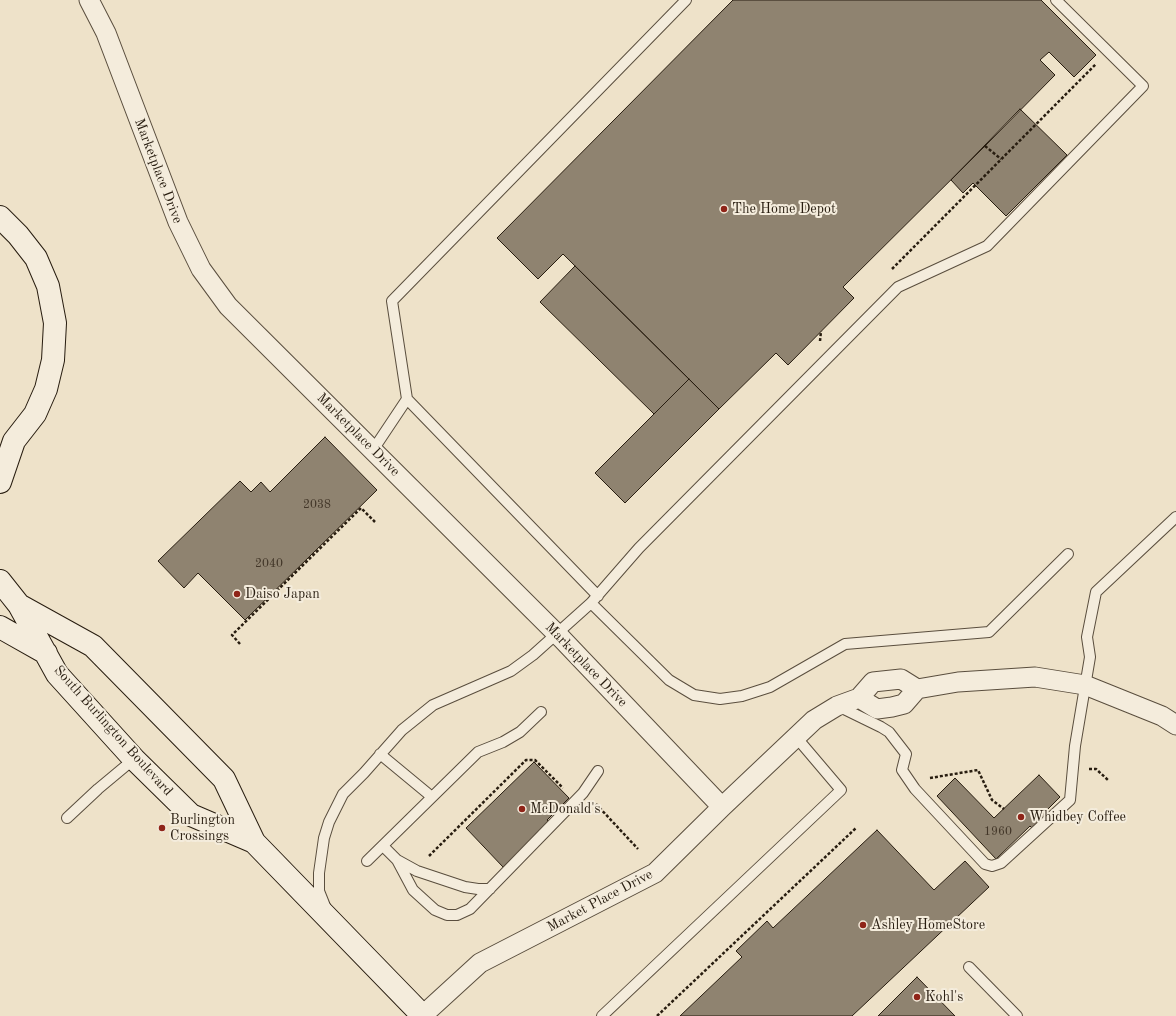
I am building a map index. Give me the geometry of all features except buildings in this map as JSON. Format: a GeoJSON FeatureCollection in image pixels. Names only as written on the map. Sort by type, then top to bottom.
{"type":"FeatureCollection","features":[{"type":"Feature","properties":{"kind":"main road"},"geometry":{"type":"LineString","coordinates":[[0,217],[18,235],[36,258],[48,286],[55,323],[53,360],[46,389],[35,414],[7,442],[0,482]]}},
{"type":"Feature","properties":{"kind":"main road","name":"South Burlington Boulevard"},"geometry":{"type":"LineString","coordinates":[[0,581],[20,605],[57,674],[134,759],[191,815],[254,842]]}},
{"type":"Feature","properties":{"kind":"main road","name":"South Burlington Boulevard"},"geometry":{"type":"LineString","coordinates":[[20,605],[93,646],[224,779],[254,842],[331,920],[422,1016]]}},
{"type":"Feature","properties":{"kind":"main road"},"geometry":{"type":"LineString","coordinates":[[0,627],[46,653]]}},
{"type":"Feature","properties":{"kind":"street","name":"Marketplace Drive"},"geometry":{"type":"LineString","coordinates":[[89,0],[106,33],[178,222],[201,269],[228,306],[557,634],[722,807]]}},
{"type":"Feature","properties":{"kind":"street"},"geometry":{"type":"LineString","coordinates":[[859,698],[877,709],[904,704],[917,689],[958,682],[1035,677],[1085,685],[1162,716],[1176,725]]}},
{"type":"Feature","properties":{"kind":"street","name":"Market Place Drive"},"geometry":{"type":"LineString","coordinates":[[422,1016],[480,963],[655,873],[814,720],[837,706],[859,698],[873,682],[901,679],[917,689]]}},
{"type":"Feature","properties":{"kind":"lane"},"geometry":{"type":"LineString","coordinates":[[686,0],[392,301],[406,399],[583,582],[595,599],[670,680],[694,695],[720,699],[742,696],[770,687],[845,644],[989,632],[1068,554]]}},
{"type":"Feature","properties":{"kind":"lane"},"geometry":{"type":"LineString","coordinates":[[331,920],[319,891],[324,838],[329,822],[343,794],[364,773],[402,730],[433,705],[511,672],[533,656],[595,599],[639,548],[898,287],[987,246],[1143,86],[1056,0]]}},
{"type":"Feature","properties":{"kind":"lane"},"geometry":{"type":"LineString","coordinates":[[373,450],[406,399]]}},
{"type":"Feature","properties":{"kind":"lane"},"geometry":{"type":"LineString","coordinates":[[837,706],[881,727],[892,735],[906,754],[902,770],[914,789],[985,864],[992,866],[1001,863],[1070,800],[1075,746],[1090,657],[1087,637],[1096,592],[1176,517]]}},
{"type":"Feature","properties":{"kind":"lane"},"geometry":{"type":"LineString","coordinates":[[367,861],[478,752],[503,742],[520,732],[541,712]]}},
{"type":"Feature","properties":{"kind":"lane"},"geometry":{"type":"LineString","coordinates":[[602,1016],[840,790],[796,737]]}},
{"type":"Feature","properties":{"kind":"lane"},"geometry":{"type":"LineString","coordinates":[[380,754],[432,797]]}},
{"type":"Feature","properties":{"kind":"lane"},"geometry":{"type":"LineString","coordinates":[[67,818],[98,789],[134,759]]}},
{"type":"Feature","properties":{"kind":"lane"},"geometry":{"type":"LineString","coordinates":[[397,860],[413,890],[435,910],[447,916],[457,915],[470,909],[584,793],[598,771]]}},
{"type":"Feature","properties":{"kind":"lane"},"geometry":{"type":"LineString","coordinates":[[383,846],[397,860],[417,871],[464,887],[490,889]]}},
{"type":"Feature","properties":{"kind":"lane"},"geometry":{"type":"LineString","coordinates":[[969,967],[1017,1016]]}},
{"type":"Feature","properties":{"kind":"path"},"geometry":{"type":"LineString","coordinates":[[985,146],[1001,160]]}},
{"type":"Feature","properties":{"kind":"path"},"geometry":{"type":"LineString","coordinates":[[820,342],[821,332]]}},
{"type":"Feature","properties":{"kind":"path"},"geometry":{"type":"LineString","coordinates":[[240,644],[232,635],[361,508],[375,522]]}},
{"type":"Feature","properties":{"kind":"path"},"geometry":{"type":"LineString","coordinates":[[427,858],[526,760],[535,760],[564,788]]}},
{"type":"Feature","properties":{"kind":"path"},"geometry":{"type":"LineString","coordinates":[[1083,769],[1096,769],[1108,780]]}},
{"type":"Feature","properties":{"kind":"path"},"geometry":{"type":"LineString","coordinates":[[926,779],[978,770],[992,800],[1004,809]]}},
{"type":"Feature","properties":{"kind":"path"},"geometry":{"type":"LineString","coordinates":[[595,803],[638,849]]}},
{"type":"Feature","properties":{"kind":"path"},"geometry":{"type":"LineString","coordinates":[[657,1016],[856,828]]}},
{"type":"Feature","properties":{"kind":"place","name":"The Home Depot"},"geometry":{"type":"Point","coordinates":[724,209]}},
{"type":"Feature","properties":{"kind":"place","name":"Daiso Japan"},"geometry":{"type":"Point","coordinates":[237,594]}},
{"type":"Feature","properties":{"kind":"place","name":"McDonald's"},"geometry":{"type":"Point","coordinates":[522,809]}},
{"type":"Feature","properties":{"kind":"place","name":"Whidbey Coffee"},"geometry":{"type":"Point","coordinates":[1021,817]}},
{"type":"Feature","properties":{"kind":"place","name":"Burlington Crossings"},"geometry":{"type":"Point","coordinates":[162,828]}},
{"type":"Feature","properties":{"kind":"place","name":"Ashley HomeStore"},"geometry":{"type":"Point","coordinates":[863,925]}},
{"type":"Feature","properties":{"kind":"place","name":"Kohl's"},"geometry":{"type":"Point","coordinates":[917,997]}}]}
